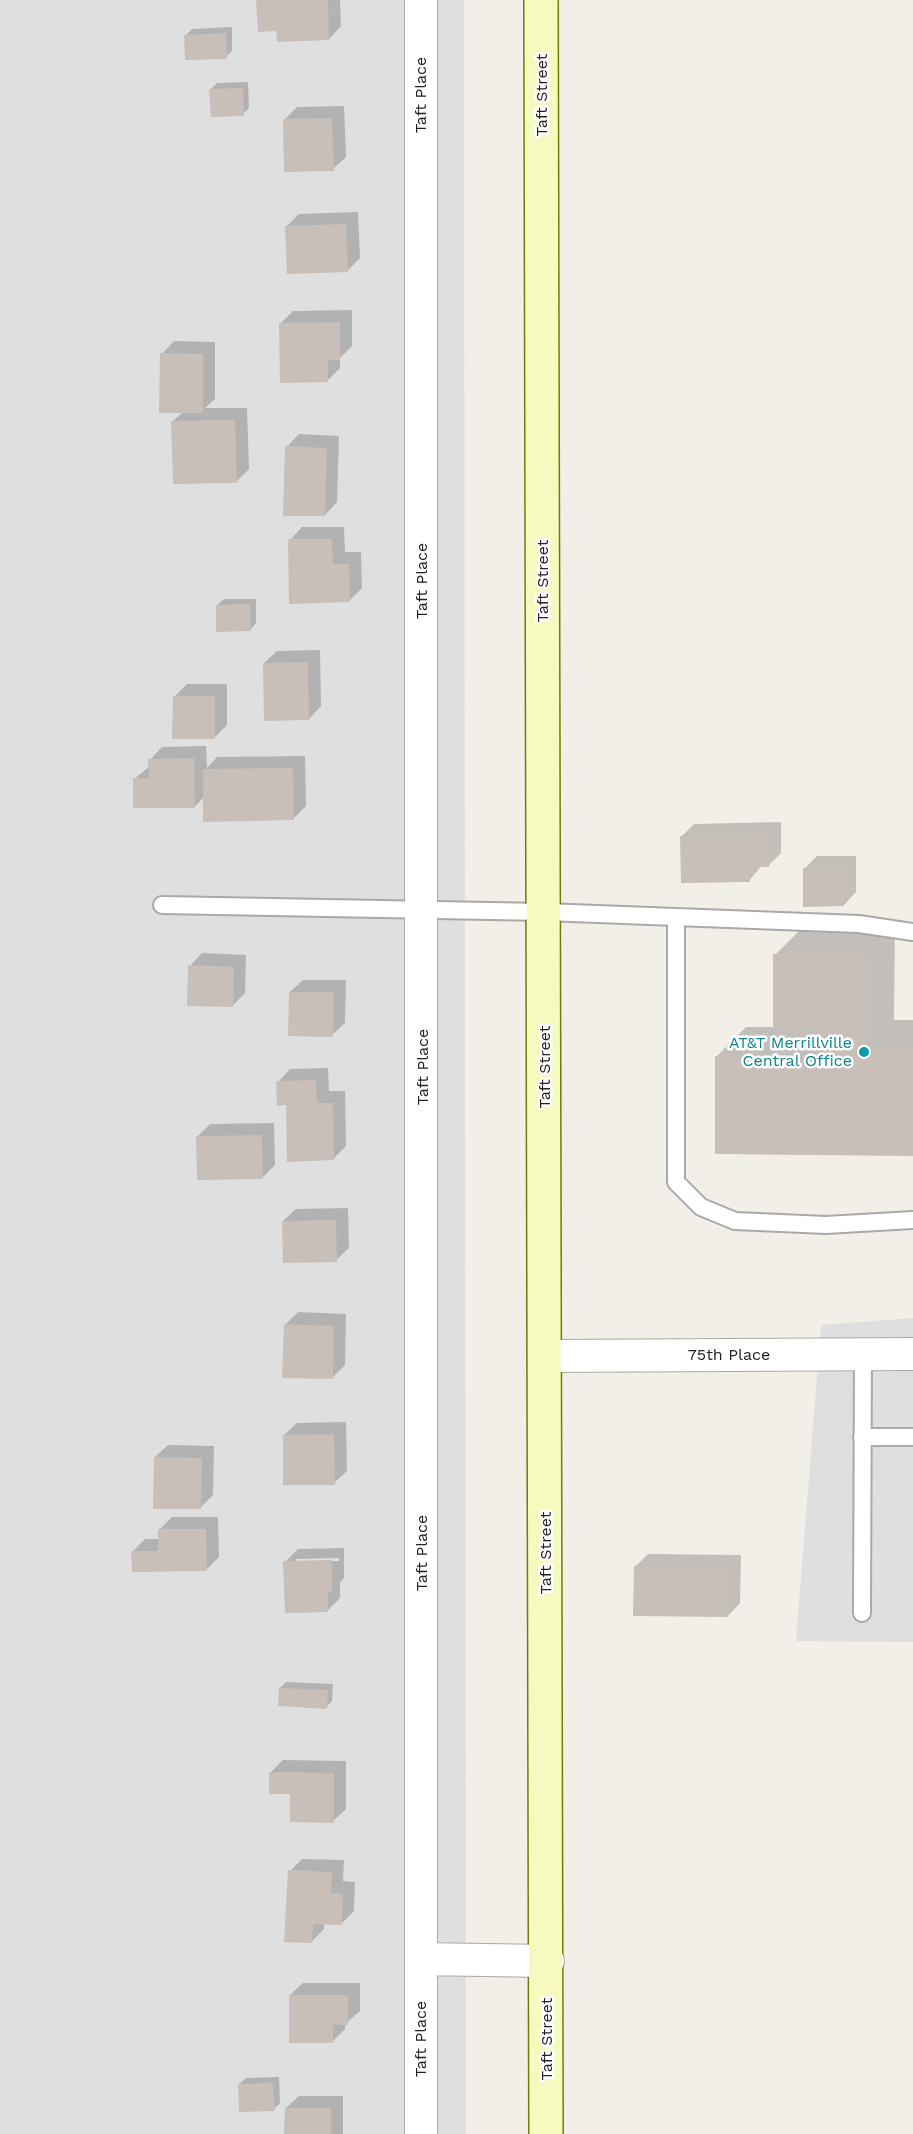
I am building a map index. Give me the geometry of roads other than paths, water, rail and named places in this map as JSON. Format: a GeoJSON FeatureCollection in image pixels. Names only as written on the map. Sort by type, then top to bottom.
{"type":"FeatureCollection","features":[{"type":"Feature","properties":{"kind":"main road","name":"Taft Street"},"geometry":{"type":"LineString","coordinates":[[541,0],[548,1961],[546,2134]]}},
{"type":"Feature","properties":{"kind":"street","name":"Taft Place"},"geometry":{"type":"LineString","coordinates":[[421,0],[423,912],[421,2134]]}},
{"type":"Feature","properties":{"kind":"street","name":"75th Place"},"geometry":{"type":"LineString","coordinates":[[546,1356],[913,1354]]}},
{"type":"Feature","properties":{"kind":"street"},"geometry":{"type":"LineString","coordinates":[[421,1959],[548,1961]]}},
{"type":"Feature","properties":{"kind":"lane"},"geometry":{"type":"LineString","coordinates":[[162,905],[423,912],[544,912],[859,924],[913,932]]}},
{"type":"Feature","properties":{"kind":"lane"},"geometry":{"type":"LineString","coordinates":[[676,917],[676,1182],[701,1207],[735,1221],[826,1225],[913,1220]]}},
{"type":"Feature","properties":{"kind":"lane"},"geometry":{"type":"LineString","coordinates":[[862,1354],[862,1612]]}},
{"type":"Feature","properties":{"kind":"lane"},"geometry":{"type":"LineString","coordinates":[[862,1437],[913,1437]]}},
{"type":"Feature","properties":{"kind":"place","name":"AT&T Merrillville Central Office"},"geometry":{"type":"Point","coordinates":[864,1052]}}]}
